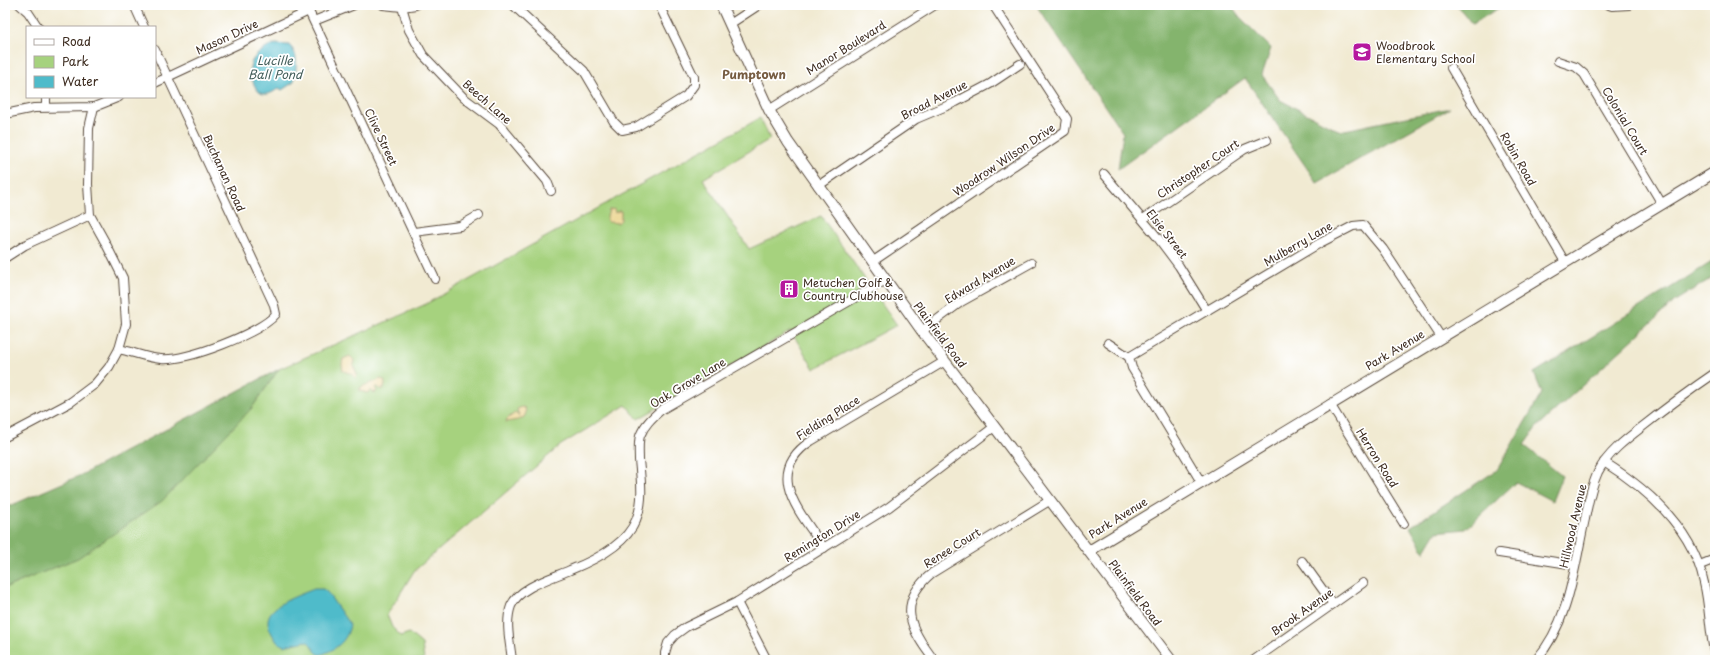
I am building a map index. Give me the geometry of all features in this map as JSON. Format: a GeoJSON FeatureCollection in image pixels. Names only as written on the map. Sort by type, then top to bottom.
{"type":"FeatureCollection","features":[{"type":"Feature","properties":{"kind":"street"},"geometry":{"type":"LineString","coordinates":[[20,5],[28,12],[37,26]]}},
{"type":"Feature","properties":{"kind":"street"},"geometry":{"type":"LineString","coordinates":[[134,5],[144,26]]}},
{"type":"Feature","properties":{"kind":"street"},"geometry":{"type":"LineString","coordinates":[[314,21],[354,5]]}},
{"type":"Feature","properties":{"kind":"street"},"geometry":{"type":"LineString","coordinates":[[383,5],[402,7],[416,5]]}},
{"type":"Feature","properties":{"kind":"street"},"geometry":{"type":"LineString","coordinates":[[513,5],[584,71],[614,122],[622,130],[636,127],[686,96],[694,85],[694,77],[660,6]]}},
{"type":"Feature","properties":{"kind":"street","name":"Plainfield Road"},"geometry":{"type":"LineString","coordinates":[[721,5],[769,110],[788,142],[818,186],[922,331],[1171,660]]}},
{"type":"Feature","properties":{"kind":"street"},"geometry":{"type":"LineString","coordinates":[[730,24],[759,5]]}},
{"type":"Feature","properties":{"kind":"street","name":"Manor Boulevard"},"geometry":{"type":"LineString","coordinates":[[769,110],[935,5]]}},
{"type":"Feature","properties":{"kind":"street","name":"Woodrow Wilson Drive"},"geometry":{"type":"LineString","coordinates":[[872,262],[1066,131],[1067,119],[993,5]]}},
{"type":"Feature","properties":{"kind":"street"},"geometry":{"type":"LineString","coordinates":[[1609,5],[1629,5]]}},
{"type":"Feature","properties":{"kind":"street","name":"Beech Lane"},"geometry":{"type":"LineString","coordinates":[[402,7],[409,30],[423,55],[464,98],[499,124],[547,180],[551,191]]}},
{"type":"Feature","properties":{"kind":"street","name":"Clive Street"},"geometry":{"type":"LineString","coordinates":[[308,8],[435,279]]}},
{"type":"Feature","properties":{"kind":"street","name":"Mason Drive"},"geometry":{"type":"LineString","coordinates":[[156,83],[308,8]]}},
{"type":"Feature","properties":{"kind":"street","name":"Buchanan Road"},"geometry":{"type":"LineString","coordinates":[[119,349],[162,360],[183,358],[203,352],[234,339],[271,320],[276,314],[274,304],[156,52]]}},
{"type":"Feature","properties":{"kind":"street","name":"Colonial Court"},"geometry":{"type":"LineString","coordinates":[[1558,61],[1576,67],[1584,74],[1662,204]]}},
{"type":"Feature","properties":{"kind":"street","name":"Broad Avenue"},"geometry":{"type":"LineString","coordinates":[[818,186],[916,119],[956,102],[990,84],[1020,64]]}},
{"type":"Feature","properties":{"kind":"street","name":"Robin Road"},"geometry":{"type":"LineString","coordinates":[[1451,68],[1565,262]]}},
{"type":"Feature","properties":{"kind":"street"},"geometry":{"type":"LineString","coordinates":[[46,98],[46,107]]}},
{"type":"Feature","properties":{"kind":"street"},"geometry":{"type":"LineString","coordinates":[[5,114],[25,109],[46,107],[94,107],[116,98]]}},
{"type":"Feature","properties":{"kind":"street"},"geometry":{"type":"LineString","coordinates":[[5,437],[71,402],[95,384],[109,368],[119,349],[126,324],[123,278],[90,215],[88,184],[89,128],[94,107]]}},
{"type":"Feature","properties":{"kind":"street","name":"Christopher Court"},"geometry":{"type":"LineString","coordinates":[[1143,219],[1245,150],[1267,140]]}},
{"type":"Feature","properties":{"kind":"street","name":"Park Avenue"},"geometry":{"type":"LineString","coordinates":[[1089,551],[1715,172]]}},
{"type":"Feature","properties":{"kind":"street","name":"Elsie Street"},"geometry":{"type":"LineString","coordinates":[[1104,174],[1143,219],[1179,266],[1207,311]]}},
{"type":"Feature","properties":{"kind":"street"},"geometry":{"type":"LineString","coordinates":[[414,232],[460,226],[479,214]]}},
{"type":"Feature","properties":{"kind":"street"},"geometry":{"type":"LineString","coordinates":[[5,258],[25,245],[90,215]]}},
{"type":"Feature","properties":{"kind":"street","name":"Mulberry Lane"},"geometry":{"type":"LineString","coordinates":[[1129,357],[1320,243],[1353,226],[1363,225],[1383,249],[1441,337]]}},
{"type":"Feature","properties":{"kind":"street","name":"Edward Avenue"},"geometry":{"type":"LineString","coordinates":[[922,331],[960,302],[1031,263]]}},
{"type":"Feature","properties":{"kind":"street","name":"Oak Grove Lane"},"geometry":{"type":"LineString","coordinates":[[512,660],[509,620],[512,605],[516,598],[526,590],[571,570],[604,553],[626,536],[632,528],[640,509],[641,498],[639,451],[640,437],[650,420],[661,410],[886,280]]}},
{"type":"Feature","properties":{"kind":"street"},"geometry":{"type":"LineString","coordinates":[[1108,343],[1129,357],[1132,368],[1201,482]]}},
{"type":"Feature","properties":{"kind":"street","name":"Fielding Place"},"geometry":{"type":"LineString","coordinates":[[824,548],[788,491],[788,468],[795,453],[811,441],[945,361]]}},
{"type":"Feature","properties":{"kind":"street","name":"Hillwood Avenue"},"geometry":{"type":"LineString","coordinates":[[1536,660],[1551,641],[1566,607],[1590,494],[1598,472],[1604,462],[1610,454],[1665,408],[1715,373]]}},
{"type":"Feature","properties":{"kind":"street","name":"Herron Road"},"geometry":{"type":"LineString","coordinates":[[1330,404],[1404,524]]}},
{"type":"Feature","properties":{"kind":"street","name":"Remington Drive"},"geometry":{"type":"LineString","coordinates":[[665,660],[665,653],[668,643],[675,635],[686,627],[737,602],[889,507],[994,427]]}},
{"type":"Feature","properties":{"kind":"street"},"geometry":{"type":"LineString","coordinates":[[1604,462],[1627,477],[1662,506],[1681,532],[1700,565],[1710,615],[1712,645],[1715,655]]}},
{"type":"Feature","properties":{"kind":"street","name":"Renee Court"},"geometry":{"type":"LineString","coordinates":[[934,660],[919,641],[913,627],[911,606],[913,595],[917,587],[932,572],[1050,501]]}},
{"type":"Feature","properties":{"kind":"street"},"geometry":{"type":"LineString","coordinates":[[1499,553],[1575,565]]}},
{"type":"Feature","properties":{"kind":"street"},"geometry":{"type":"LineString","coordinates":[[1700,565],[1715,559]]}},
{"type":"Feature","properties":{"kind":"street"},"geometry":{"type":"LineString","coordinates":[[1302,561],[1333,604]]}},
{"type":"Feature","properties":{"kind":"street","name":"Brook Avenue"},"geometry":{"type":"LineString","coordinates":[[1254,660],[1363,583]]}},
{"type":"Feature","properties":{"kind":"street"},"geometry":{"type":"LineString","coordinates":[[737,602],[767,660]]}},
{"type":"Feature","properties":{"kind":"green space"},"geometry":{"type":"Polygon","coordinates":[[[1039,5],[1231,5],[1239,16],[1271,48],[1262,75],[1280,100],[1340,131],[1450,108],[1317,183],[1245,78],[1118,169],[1123,133],[1038,8],[1039,5]]]}},
{"type":"Feature","properties":{"kind":"green space"},"geometry":{"type":"Polygon","coordinates":[[[1457,5],[1504,5],[1472,24],[1457,5]]]}},
{"type":"Feature","properties":{"kind":"green space"},"geometry":{"type":"Polygon","coordinates":[[[760,118],[770,139],[703,179],[749,249],[821,216],[897,325],[814,369],[791,331],[638,419],[626,405],[561,445],[414,571],[387,615],[392,627],[401,636],[409,633],[422,644],[424,660],[5,660],[5,588],[29,578],[251,409],[279,369],[424,305],[760,118]]]}},
{"type":"Feature","properties":{"kind":"green space"},"geometry":{"type":"Polygon","coordinates":[[[1715,260],[1715,276],[1675,301],[1536,428],[1524,445],[1562,476],[1552,501],[1516,482],[1466,529],[1436,532],[1424,552],[1410,527],[1497,470],[1542,393],[1534,373],[1715,260]]]}},
{"type":"Feature","properties":{"kind":"green space"},"geometry":{"type":"Polygon","coordinates":[[[279,369],[251,409],[162,501],[78,558],[5,588],[5,508],[81,475],[279,369]]]}},
{"type":"Feature","properties":{"kind":"sand"},"geometry":{"type":"Polygon","coordinates":[[[614,209],[615,213],[621,211],[621,220],[618,223],[608,222],[606,220],[609,210],[614,209]]]}},
{"type":"Feature","properties":{"kind":"sand"},"geometry":{"type":"Polygon","coordinates":[[[350,356],[354,360],[353,365],[357,374],[356,378],[350,373],[343,371],[343,359],[350,356]]]}},
{"type":"Feature","properties":{"kind":"sand"},"geometry":{"type":"Polygon","coordinates":[[[380,379],[384,380],[384,389],[380,389],[377,386],[375,388],[377,391],[374,393],[371,390],[367,393],[360,391],[360,388],[380,379]]]}},
{"type":"Feature","properties":{"kind":"sand"},"geometry":{"type":"Polygon","coordinates":[[[522,407],[525,408],[526,413],[524,417],[518,420],[506,422],[507,419],[515,413],[519,416],[517,409],[522,407]]]}},
{"type":"Feature","properties":{"kind":"water","name":"Lucille Ball Pond"},"geometry":{"type":"Polygon","coordinates":[[[275,44],[289,45],[295,53],[296,72],[294,82],[282,90],[279,88],[270,93],[262,94],[256,89],[250,73],[251,63],[253,59],[263,50],[275,44]]]}},
{"type":"Feature","properties":{"kind":"water"},"geometry":{"type":"Polygon","coordinates":[[[314,589],[323,589],[327,592],[350,625],[346,636],[340,644],[331,651],[320,655],[306,641],[284,646],[277,642],[268,623],[269,616],[276,607],[314,589]]]}},
{"type":"Feature","properties":{"kind":"place","name":"Woodbrook Elementary School"},"geometry":{"type":"Point","coordinates":[1362,52]}},
{"type":"Feature","properties":{"kind":"place","name":"Metuchen Golf & Country Clubhouse"},"geometry":{"type":"Point","coordinates":[789,289]}},
{"type":"Feature","properties":{"kind":"district","name":"Pumptown"},"geometry":{"type":"Point","coordinates":[754,75]}}]}
